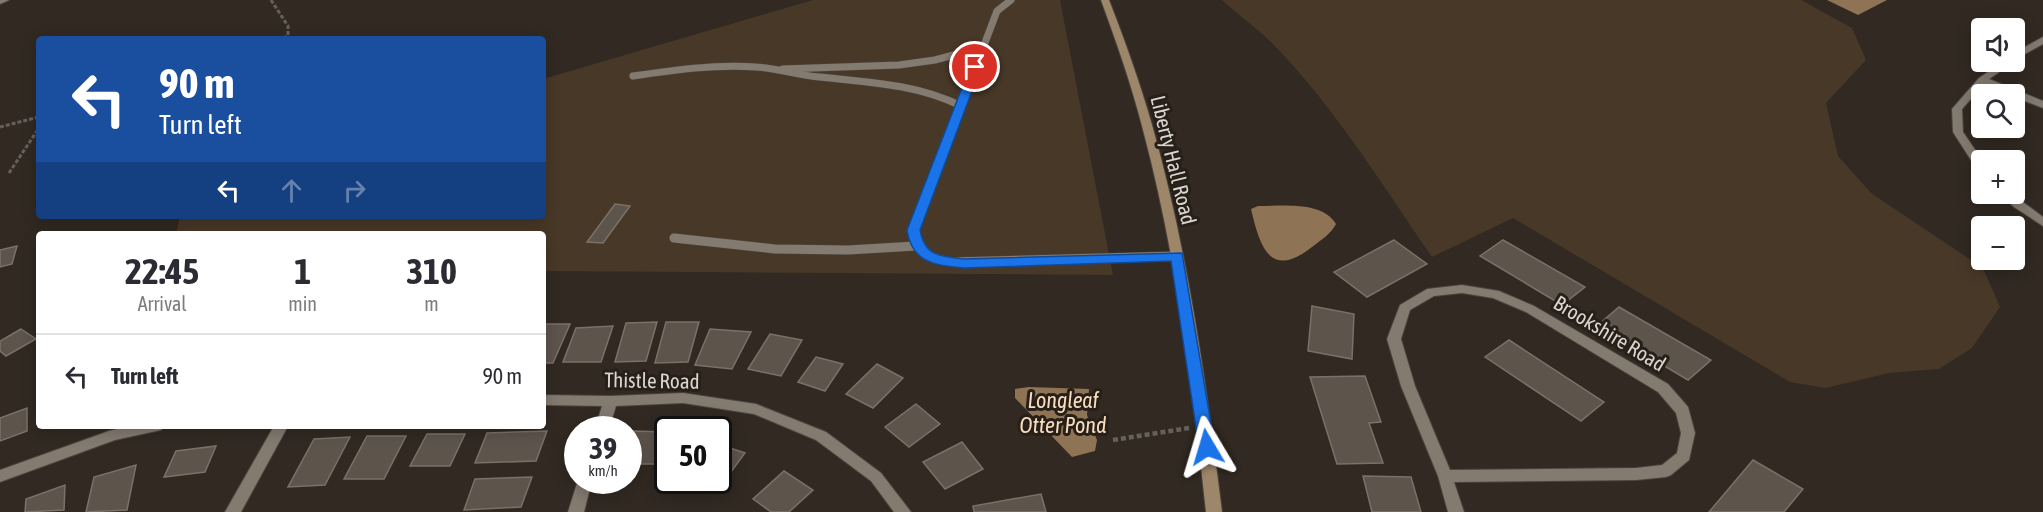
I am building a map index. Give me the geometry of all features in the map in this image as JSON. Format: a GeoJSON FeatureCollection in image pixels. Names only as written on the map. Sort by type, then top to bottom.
{"type":"FeatureCollection","features":[{"type":"Feature","properties":{"kind":"main road","name":"Liberty Hall Road"},"geometry":{"type":"LineString","coordinates":[[1105,0],[1125,49],[1143,108],[1177,256],[1205,425],[1214,512]]}},
{"type":"Feature","properties":{"kind":"street"},"geometry":{"type":"LineString","coordinates":[[0,1],[4,0]]}},
{"type":"Feature","properties":{"kind":"street"},"geometry":{"type":"LineString","coordinates":[[2025,51],[2043,40]]}},
{"type":"Feature","properties":{"kind":"street"},"geometry":{"type":"LineString","coordinates":[[1971,152],[1958,132],[1957,109],[1982,80],[1994,72]]}},
{"type":"Feature","properties":{"kind":"street"},"geometry":{"type":"LineString","coordinates":[[1982,80],[2043,105]]}},
{"type":"Feature","properties":{"kind":"street"},"geometry":{"type":"LineString","coordinates":[[2017,204],[2043,222]]}},
{"type":"Feature","properties":{"kind":"street","name":"Brookshire Road"},"geometry":{"type":"LineString","coordinates":[[1445,477],[1636,474],[1666,471],[1684,456],[1688,433],[1683,411],[1663,388],[1530,309],[1495,294],[1462,289],[1431,292],[1404,308],[1394,339],[1408,386],[1445,477],[1456,512]]}},
{"type":"Feature","properties":{"kind":"street","name":"Thistle Road"},"geometry":{"type":"LineString","coordinates":[[546,400],[611,401],[682,398],[756,409],[821,436],[876,477],[903,512]]}},
{"type":"Feature","properties":{"kind":"street"},"geometry":{"type":"LineString","coordinates":[[606,416],[611,401]]}},
{"type":"Feature","properties":{"kind":"street"},"geometry":{"type":"LineString","coordinates":[[0,476],[114,435],[142,429]]}},
{"type":"Feature","properties":{"kind":"street"},"geometry":{"type":"LineString","coordinates":[[233,512],[279,429]]}},
{"type":"Feature","properties":{"kind":"street"},"geometry":{"type":"LineString","coordinates":[[576,512],[581,494]]}},
{"type":"Feature","properties":{"kind":"lane"},"geometry":{"type":"LineString","coordinates":[[916,246],[914,230],[983,47],[997,11],[1011,0]]}},
{"type":"Feature","properties":{"kind":"lane"},"geometry":{"type":"LineString","coordinates":[[633,76],[697,68],[783,69],[808,66],[886,66],[923,63],[983,47]]}},
{"type":"Feature","properties":{"kind":"lane"},"geometry":{"type":"LineString","coordinates":[[783,69],[794,75],[928,92],[951,99],[961,106]]}},
{"type":"Feature","properties":{"kind":"lane"},"geometry":{"type":"LineString","coordinates":[[674,238],[775,249],[848,250],[916,246],[927,255],[964,263],[1177,256]]}},
{"type":"Feature","properties":{"kind":"path"},"geometry":{"type":"LineString","coordinates":[[271,0],[288,26],[287,36]]}},
{"type":"Feature","properties":{"kind":"path"},"geometry":{"type":"LineString","coordinates":[[0,126],[36,118]]}},
{"type":"Feature","properties":{"kind":"path"},"geometry":{"type":"LineString","coordinates":[[9,173],[36,132]]}},
{"type":"Feature","properties":{"kind":"path"},"geometry":{"type":"LineString","coordinates":[[1113,440],[1205,425]]}},
{"type":"Feature","properties":{"kind":"shaded area"},"geometry":{"type":"Polygon","coordinates":[[[813,0],[1060,0],[1113,275],[546,271],[546,231],[177,231],[179,219],[546,219],[546,78],[813,0]]]}},
{"type":"Feature","properties":{"kind":"shaded area"},"geometry":{"type":"Polygon","coordinates":[[[1222,0],[1801,0],[1852,28],[1866,60],[1826,103],[1838,156],[1871,193],[1971,260],[1971,270],[1984,270],[2000,307],[1972,348],[1939,369],[1889,373],[1826,388],[1790,382],[1513,218],[1432,257],[1338,121],[1296,69],[1262,33],[1222,0]]]}},
{"type":"Feature","properties":{"kind":"water"},"geometry":{"type":"Polygon","coordinates":[[[1827,0],[1887,0],[1858,15],[1827,0]]]}},
{"type":"Feature","properties":{"kind":"water"},"geometry":{"type":"Polygon","coordinates":[[[1258,206],[1312,208],[1330,217],[1336,224],[1326,237],[1298,256],[1286,260],[1277,259],[1269,255],[1258,236],[1251,209],[1258,206]]]}},
{"type":"Feature","properties":{"kind":"water","name":"Longleaf Otter Pond"},"geometry":{"type":"Polygon","coordinates":[[[1029,387],[1089,389],[1087,415],[1097,440],[1095,451],[1072,457],[1015,398],[1015,389],[1029,387]]]}},
{"type":"Feature","properties":{"kind":"building"},"geometry":{"type":"Polygon","coordinates":[[[615,204],[630,206],[603,243],[587,242],[615,204]]]}},
{"type":"Feature","properties":{"kind":"building"},"geometry":{"type":"Polygon","coordinates":[[[1394,240],[1427,264],[1367,297],[1334,272],[1394,240]]]}},
{"type":"Feature","properties":{"kind":"building"},"geometry":{"type":"Polygon","coordinates":[[[1503,240],[1585,287],[1562,305],[1480,256],[1503,240]]]}},
{"type":"Feature","properties":{"kind":"building"},"geometry":{"type":"Polygon","coordinates":[[[17,246],[12,264],[0,267],[0,250],[17,246]]]}},
{"type":"Feature","properties":{"kind":"building"},"geometry":{"type":"Polygon","coordinates":[[[1312,306],[1354,314],[1352,359],[1308,351],[1312,306]]]}},
{"type":"Feature","properties":{"kind":"building"},"geometry":{"type":"Polygon","coordinates":[[[1619,307],[1711,360],[1688,380],[1597,326],[1619,307]]]}},
{"type":"Feature","properties":{"kind":"building"},"geometry":{"type":"Polygon","coordinates":[[[657,322],[646,361],[615,362],[626,323],[657,322]]]}},
{"type":"Feature","properties":{"kind":"building"},"geometry":{"type":"Polygon","coordinates":[[[666,322],[699,322],[688,362],[655,363],[666,322]]]}},
{"type":"Feature","properties":{"kind":"building"},"geometry":{"type":"Polygon","coordinates":[[[546,324],[570,324],[553,363],[546,363],[546,324]]]}},
{"type":"Feature","properties":{"kind":"building"},"geometry":{"type":"Polygon","coordinates":[[[613,326],[601,362],[563,362],[576,328],[613,326]]]}},
{"type":"Feature","properties":{"kind":"building"},"geometry":{"type":"Polygon","coordinates":[[[21,329],[36,339],[6,356],[0,351],[0,341],[21,329]]]}},
{"type":"Feature","properties":{"kind":"building"},"geometry":{"type":"Polygon","coordinates":[[[710,329],[751,332],[732,369],[695,365],[710,329]]]}},
{"type":"Feature","properties":{"kind":"building"},"geometry":{"type":"Polygon","coordinates":[[[770,334],[802,340],[781,376],[748,369],[770,334]]]}},
{"type":"Feature","properties":{"kind":"building"},"geometry":{"type":"Polygon","coordinates":[[[1509,340],[1604,402],[1581,421],[1485,357],[1509,340]]]}},
{"type":"Feature","properties":{"kind":"building"},"geometry":{"type":"Polygon","coordinates":[[[816,357],[843,364],[825,391],[798,382],[816,357]]]}},
{"type":"Feature","properties":{"kind":"building"},"geometry":{"type":"Polygon","coordinates":[[[877,364],[903,378],[873,408],[846,394],[877,364]]]}},
{"type":"Feature","properties":{"kind":"building"},"geometry":{"type":"Polygon","coordinates":[[[1365,376],[1381,422],[1369,423],[1383,463],[1337,464],[1310,377],[1365,376]]]}},
{"type":"Feature","properties":{"kind":"building"},"geometry":{"type":"Polygon","coordinates":[[[916,404],[940,424],[909,447],[885,427],[916,404]]]}},
{"type":"Feature","properties":{"kind":"building"},"geometry":{"type":"Polygon","coordinates":[[[27,408],[27,431],[0,441],[0,418],[27,408]]]}},
{"type":"Feature","properties":{"kind":"building"},"geometry":{"type":"Polygon","coordinates":[[[547,431],[536,461],[475,463],[487,433],[547,431]]]}},
{"type":"Feature","properties":{"kind":"building"},"geometry":{"type":"Polygon","coordinates":[[[642,431],[654,432],[654,464],[642,464],[642,431]]]}},
{"type":"Feature","properties":{"kind":"building"},"geometry":{"type":"Polygon","coordinates":[[[427,434],[465,434],[450,466],[410,466],[427,434]]]}},
{"type":"Feature","properties":{"kind":"building"},"geometry":{"type":"Polygon","coordinates":[[[367,436],[406,436],[384,479],[344,479],[367,436]]]}},
{"type":"Feature","properties":{"kind":"building"},"geometry":{"type":"Polygon","coordinates":[[[350,437],[325,485],[288,487],[314,439],[350,437]]]}},
{"type":"Feature","properties":{"kind":"building"},"geometry":{"type":"Polygon","coordinates":[[[962,442],[983,469],[945,489],[923,462],[962,442]]]}},
{"type":"Feature","properties":{"kind":"building"},"geometry":{"type":"Polygon","coordinates":[[[216,446],[205,472],[164,477],[176,451],[216,446]]]}},
{"type":"Feature","properties":{"kind":"building"},"geometry":{"type":"Polygon","coordinates":[[[732,449],[745,453],[732,470],[732,449]]]}},
{"type":"Feature","properties":{"kind":"building"},"geometry":{"type":"Polygon","coordinates":[[[1753,460],[1803,489],[1784,512],[1709,512],[1753,460]]]}},
{"type":"Feature","properties":{"kind":"building"},"geometry":{"type":"Polygon","coordinates":[[[136,465],[127,510],[86,512],[94,477],[136,465]]]}},
{"type":"Feature","properties":{"kind":"building"},"geometry":{"type":"Polygon","coordinates":[[[784,471],[813,490],[789,512],[771,512],[753,499],[784,471]]]}},
{"type":"Feature","properties":{"kind":"building"},"geometry":{"type":"Polygon","coordinates":[[[1363,476],[1411,477],[1421,512],[1372,512],[1363,476]]]}},
{"type":"Feature","properties":{"kind":"building"},"geometry":{"type":"Polygon","coordinates":[[[532,477],[521,507],[464,510],[475,479],[532,477]]]}},
{"type":"Feature","properties":{"kind":"building"},"geometry":{"type":"Polygon","coordinates":[[[65,485],[64,510],[25,512],[26,499],[65,485]]]}},
{"type":"Feature","properties":{"kind":"building"},"geometry":{"type":"Polygon","coordinates":[[[1041,494],[1046,512],[974,512],[973,506],[1041,494]]]}},
{"type":"Feature","properties":{"kind":"route"},"geometry":{"type":"LineString","coordinates":[[975,67],[914,230],[916,246],[927,255],[964,263],[1177,256],[1207,447]]}}]}
